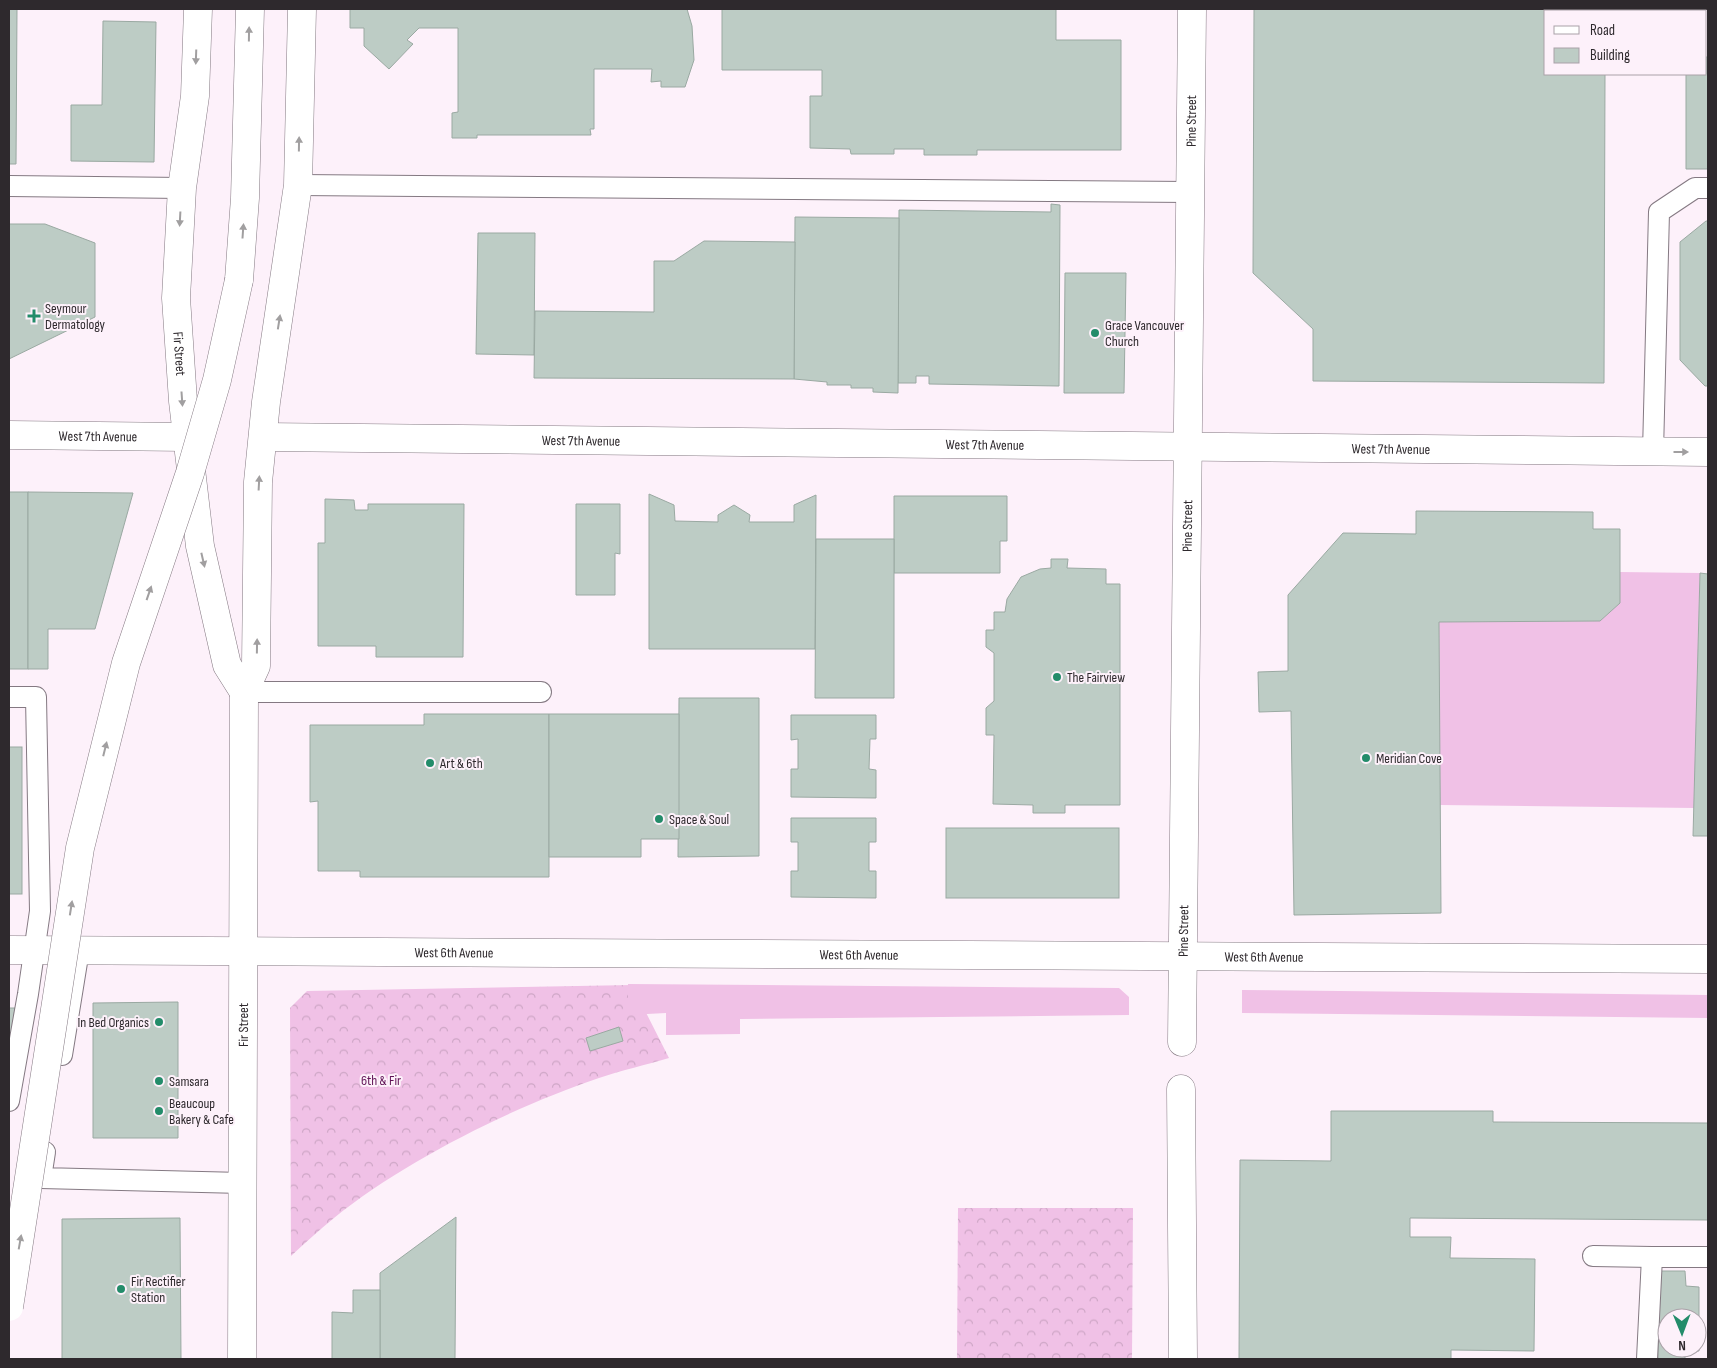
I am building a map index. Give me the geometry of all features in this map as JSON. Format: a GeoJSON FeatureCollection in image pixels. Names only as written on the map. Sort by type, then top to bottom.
{"type":"FeatureCollection","features":[{"type":"Feature","properties":{"kind":"main road","name":"Fir Street"},"geometry":{"type":"LineString","coordinates":[[198,9],[195,96],[182,188],[176,298],[186,437],[200,546],[227,665],[244,692]]}},
{"type":"Feature","properties":{"kind":"main road"},"geometry":{"type":"LineString","coordinates":[[9,1307],[80,848],[126,663],[190,473],[217,380],[239,280],[245,198],[250,9]]}},
{"type":"Feature","properties":{"kind":"main road","name":"Fir Street"},"geometry":{"type":"LineString","coordinates":[[242,1359],[244,692],[256,666],[258,482],[298,185],[302,9]]}},
{"type":"Feature","properties":{"kind":"main road","name":"Pine Street"},"geometry":{"type":"LineString","coordinates":[[1182,1042],[1192,9]]}},
{"type":"Feature","properties":{"kind":"main road","name":"West 7th Avenue"},"geometry":{"type":"LineString","coordinates":[[9,435],[186,437]]}},
{"type":"Feature","properties":{"kind":"main road","name":"West 7th Avenue"},"geometry":{"type":"LineString","coordinates":[[263,437],[1708,452]]}},
{"type":"Feature","properties":{"kind":"main road","name":"West 6th Avenue"},"geometry":{"type":"LineString","coordinates":[[21,950],[1708,959]]}},
{"type":"Feature","properties":{"kind":"main road"},"geometry":{"type":"LineString","coordinates":[[1181,1090],[1183,1359]]}},
{"type":"Feature","properties":{"kind":"lane"},"geometry":{"type":"LineString","coordinates":[[298,185],[1191,192]]}},
{"type":"Feature","properties":{"kind":"lane"},"geometry":{"type":"LineString","coordinates":[[9,186],[182,188]]}},
{"type":"Feature","properties":{"kind":"lane"},"geometry":{"type":"LineString","coordinates":[[1653,452],[1659,212],[1695,188],[1708,188]]}},
{"type":"Feature","properties":{"kind":"lane"},"geometry":{"type":"LineString","coordinates":[[244,692],[540,692]]}},
{"type":"Feature","properties":{"kind":"lane"},"geometry":{"type":"LineString","coordinates":[[9,697],[36,697],[40,911],[21,950],[9,1101]]}},
{"type":"Feature","properties":{"kind":"lane"},"geometry":{"type":"LineString","coordinates":[[79,950],[41,1178],[242,1183]]}},
{"type":"Feature","properties":{"kind":"lane"},"geometry":{"type":"LineString","coordinates":[[1593,1256],[1708,1256]]}},
{"type":"Feature","properties":{"kind":"lane"},"geometry":{"type":"LineString","coordinates":[[1647,1359],[1652,1257]]}},
{"type":"Feature","properties":{"kind":"green space"},"geometry":{"type":"Polygon","coordinates":[[[1620,572],[1700,573],[1694,808],[1440,805],[1439,622],[1600,621],[1620,603],[1620,572]]]}},
{"type":"Feature","properties":{"kind":"green space"},"geometry":{"type":"Polygon","coordinates":[[[628,984],[1119,988],[1129,997],[1129,1015],[740,1019],[740,1034],[666,1035],[666,1013],[628,1015],[628,984]]]}},
{"type":"Feature","properties":{"kind":"green space","name":"6th & Fir"},"geometry":{"type":"Polygon","coordinates":[[[632,985],[669,1058],[608,1075],[566,1090],[531,1104],[460,1138],[426,1156],[362,1197],[328,1223],[291,1256],[290,1008],[307,991],[632,985]]]}},
{"type":"Feature","properties":{"kind":"green space"},"geometry":{"type":"Polygon","coordinates":[[[1242,990],[1708,995],[1708,1018],[1242,1013],[1242,990]]]}},
{"type":"Feature","properties":{"kind":"green space"},"geometry":{"type":"Polygon","coordinates":[[[958,1208],[1133,1208],[1132,1359],[957,1359],[958,1208]]]}},
{"type":"Feature","properties":{"kind":"building"},"geometry":{"type":"Polygon","coordinates":[[[9,9],[17,9],[16,164],[9,164],[9,9]]]}},
{"type":"Feature","properties":{"kind":"building"},"geometry":{"type":"Polygon","coordinates":[[[350,9],[687,9],[692,26],[694,60],[685,87],[661,87],[661,81],[651,82],[652,69],[594,69],[594,129],[590,129],[591,135],[477,135],[477,138],[452,138],[452,113],[458,112],[458,28],[419,28],[407,40],[413,44],[389,69],[364,46],[364,28],[350,28],[350,9]]]}},
{"type":"Feature","properties":{"kind":"building"},"geometry":{"type":"Polygon","coordinates":[[[722,9],[1056,9],[1056,40],[1121,40],[1121,150],[977,150],[977,155],[924,155],[924,149],[894,149],[894,154],[851,154],[850,149],[810,148],[810,96],[822,96],[822,70],[722,70],[722,9]]]}},
{"type":"Feature","properties":{"kind":"building"},"geometry":{"type":"Polygon","coordinates":[[[1254,9],[1564,10],[1544,10],[1544,75],[1605,75],[1604,383],[1313,381],[1313,329],[1253,273],[1254,9]]]}},
{"type":"Feature","properties":{"kind":"building"},"geometry":{"type":"Polygon","coordinates":[[[103,21],[156,22],[154,162],[71,161],[71,105],[102,105],[103,21]]]}},
{"type":"Feature","properties":{"kind":"building"},"geometry":{"type":"Polygon","coordinates":[[[1708,57],[1708,169],[1686,169],[1686,75],[1707,75],[1708,57]]]}},
{"type":"Feature","properties":{"kind":"building"},"geometry":{"type":"Polygon","coordinates":[[[1051,204],[1060,205],[1059,386],[929,384],[929,376],[916,376],[916,383],[898,383],[899,210],[1051,212],[1051,204]]]}},
{"type":"Feature","properties":{"kind":"building"},"geometry":{"type":"Polygon","coordinates":[[[795,217],[899,218],[898,393],[873,392],[873,388],[851,388],[851,385],[827,385],[827,382],[794,379],[795,217]]]}},
{"type":"Feature","properties":{"kind":"building"},"geometry":{"type":"Polygon","coordinates":[[[1708,221],[1708,386],[1705,386],[1680,360],[1680,242],[1708,221]]]}},
{"type":"Feature","properties":{"kind":"building"},"geometry":{"type":"Polygon","coordinates":[[[9,224],[45,224],[95,243],[95,317],[9,359],[9,224]]]}},
{"type":"Feature","properties":{"kind":"building"},"geometry":{"type":"Polygon","coordinates":[[[478,233],[535,233],[534,355],[476,354],[478,233]]]}},
{"type":"Feature","properties":{"kind":"building"},"geometry":{"type":"Polygon","coordinates":[[[704,241],[795,242],[794,379],[534,378],[535,311],[654,312],[654,261],[674,261],[704,241]]]}},
{"type":"Feature","properties":{"kind":"building","name":"Grace Vancouver Church"},"geometry":{"type":"Polygon","coordinates":[[[1065,273],[1126,273],[1124,393],[1064,393],[1065,273]]]}},
{"type":"Feature","properties":{"kind":"building"},"geometry":{"type":"Polygon","coordinates":[[[9,492],[28,492],[28,669],[9,669],[9,492]]]}},
{"type":"Feature","properties":{"kind":"building"},"geometry":{"type":"Polygon","coordinates":[[[28,492],[133,493],[95,629],[48,629],[48,669],[28,669],[28,492]]]}},
{"type":"Feature","properties":{"kind":"building"},"geometry":{"type":"Polygon","coordinates":[[[649,494],[674,505],[675,521],[718,522],[718,515],[734,505],[750,515],[749,522],[794,522],[794,505],[816,495],[815,649],[649,649],[649,494]]]}},
{"type":"Feature","properties":{"kind":"building"},"geometry":{"type":"Polygon","coordinates":[[[894,496],[1007,496],[1007,541],[1000,541],[1000,573],[894,573],[894,496]]]}},
{"type":"Feature","properties":{"kind":"building"},"geometry":{"type":"Polygon","coordinates":[[[325,499],[354,500],[355,510],[368,510],[368,504],[464,504],[463,657],[376,657],[376,646],[318,646],[318,543],[325,543],[325,499]]]}},
{"type":"Feature","properties":{"kind":"building"},"geometry":{"type":"Polygon","coordinates":[[[576,504],[620,504],[620,554],[615,553],[615,595],[576,595],[576,504]]]}},
{"type":"Feature","properties":{"kind":"building","name":"Meridian Cove"},"geometry":{"type":"Polygon","coordinates":[[[1416,511],[1593,512],[1593,529],[1620,529],[1620,603],[1600,621],[1439,622],[1441,913],[1294,915],[1291,711],[1259,712],[1258,672],[1288,671],[1288,595],[1343,533],[1416,534],[1416,511]]]}},
{"type":"Feature","properties":{"kind":"building"},"geometry":{"type":"Polygon","coordinates":[[[816,539],[894,539],[894,698],[815,698],[816,539]]]}},
{"type":"Feature","properties":{"kind":"building","name":"The Fairview"},"geometry":{"type":"Polygon","coordinates":[[[1051,559],[1068,559],[1067,568],[1106,569],[1106,584],[1120,584],[1120,805],[1065,805],[1065,813],[1033,813],[1033,805],[993,804],[994,735],[986,735],[986,708],[994,701],[994,653],[986,647],[986,630],[994,630],[994,612],[1005,612],[1007,599],[1021,577],[1040,569],[1051,568],[1051,559]]]}},
{"type":"Feature","properties":{"kind":"building"},"geometry":{"type":"Polygon","coordinates":[[[1700,573],[1708,574],[1708,836],[1693,836],[1700,573]]]}},
{"type":"Feature","properties":{"kind":"building"},"geometry":{"type":"Polygon","coordinates":[[[679,698],[759,698],[759,856],[678,857],[679,698]]]}},
{"type":"Feature","properties":{"kind":"building","name":"Art & 6th"},"geometry":{"type":"Polygon","coordinates":[[[424,714],[549,714],[549,877],[360,877],[360,871],[318,871],[318,801],[310,802],[310,725],[424,725],[424,714]]]}},
{"type":"Feature","properties":{"kind":"building"},"geometry":{"type":"Polygon","coordinates":[[[549,714],[679,714],[679,839],[641,839],[641,857],[549,857],[549,714]]]}},
{"type":"Feature","properties":{"kind":"building"},"geometry":{"type":"Polygon","coordinates":[[[791,715],[876,715],[876,739],[870,739],[869,769],[876,770],[876,798],[791,797],[791,769],[798,769],[798,739],[791,740],[791,715]]]}},
{"type":"Feature","properties":{"kind":"building"},"geometry":{"type":"Polygon","coordinates":[[[9,747],[22,747],[22,894],[9,894],[9,747]]]}},
{"type":"Feature","properties":{"kind":"building"},"geometry":{"type":"Polygon","coordinates":[[[791,818],[876,818],[876,842],[869,842],[869,871],[876,871],[876,898],[791,897],[791,871],[798,871],[798,842],[791,842],[791,818]]]}},
{"type":"Feature","properties":{"kind":"building"},"geometry":{"type":"Polygon","coordinates":[[[946,828],[1119,828],[1119,898],[946,898],[946,828]]]}},
{"type":"Feature","properties":{"kind":"building"},"geometry":{"type":"Polygon","coordinates":[[[178,1002],[178,1138],[93,1138],[93,1003],[178,1002]]]}},
{"type":"Feature","properties":{"kind":"building"},"geometry":{"type":"Polygon","coordinates":[[[9,1008],[15,1008],[9,1051],[9,1008]]]}},
{"type":"Feature","properties":{"kind":"building"},"geometry":{"type":"Polygon","coordinates":[[[619,1027],[623,1041],[590,1051],[586,1038],[619,1027]]]}},
{"type":"Feature","properties":{"kind":"building"},"geometry":{"type":"Polygon","coordinates":[[[1331,1111],[1493,1111],[1493,1122],[1708,1123],[1708,1220],[1410,1218],[1410,1237],[1451,1237],[1450,1258],[1535,1259],[1534,1351],[1451,1350],[1451,1359],[1239,1359],[1240,1160],[1331,1161],[1331,1111]]]}},
{"type":"Feature","properties":{"kind":"building"},"geometry":{"type":"Polygon","coordinates":[[[456,1217],[455,1359],[380,1359],[380,1273],[456,1217]]]}},
{"type":"Feature","properties":{"kind":"building","name":"Fir Rectifier Station"},"geometry":{"type":"Polygon","coordinates":[[[180,1218],[181,1359],[62,1359],[62,1219],[180,1218]]]}},
{"type":"Feature","properties":{"kind":"building"},"geometry":{"type":"Polygon","coordinates":[[[1658,1271],[1685,1271],[1686,1286],[1699,1287],[1699,1308],[1658,1308],[1658,1271]]]}},
{"type":"Feature","properties":{"kind":"building"},"geometry":{"type":"Polygon","coordinates":[[[353,1290],[380,1290],[380,1359],[332,1359],[332,1312],[353,1313],[353,1290]]]}},
{"type":"Feature","properties":{"kind":"building"},"geometry":{"type":"Polygon","coordinates":[[[1658,1358],[1685,1358],[1658,1359],[1658,1358]]]}},
{"type":"Feature","properties":{"kind":"place","name":"Seymour Dermatology"},"geometry":{"type":"Point","coordinates":[34,316]}},
{"type":"Feature","properties":{"kind":"place","name":"Grace Vancouver Church"},"geometry":{"type":"Point","coordinates":[1095,333]}},
{"type":"Feature","properties":{"kind":"place","name":"The Fairview"},"geometry":{"type":"Point","coordinates":[1057,677]}},
{"type":"Feature","properties":{"kind":"place","name":"Meridian Cove"},"geometry":{"type":"Point","coordinates":[1366,758]}},
{"type":"Feature","properties":{"kind":"place","name":"Art & 6th"},"geometry":{"type":"Point","coordinates":[430,763]}},
{"type":"Feature","properties":{"kind":"place","name":"Space & Soul"},"geometry":{"type":"Point","coordinates":[659,819]}},
{"type":"Feature","properties":{"kind":"place","name":"In Bed Organics"},"geometry":{"type":"Point","coordinates":[159,1022]}},
{"type":"Feature","properties":{"kind":"place","name":"Samsara"},"geometry":{"type":"Point","coordinates":[159,1081]}},
{"type":"Feature","properties":{"kind":"place","name":"Beaucoup Bakery & Cafe"},"geometry":{"type":"Point","coordinates":[159,1111]}},
{"type":"Feature","properties":{"kind":"place","name":"Fir Rectifier Station"},"geometry":{"type":"Point","coordinates":[121,1289]}}]}
